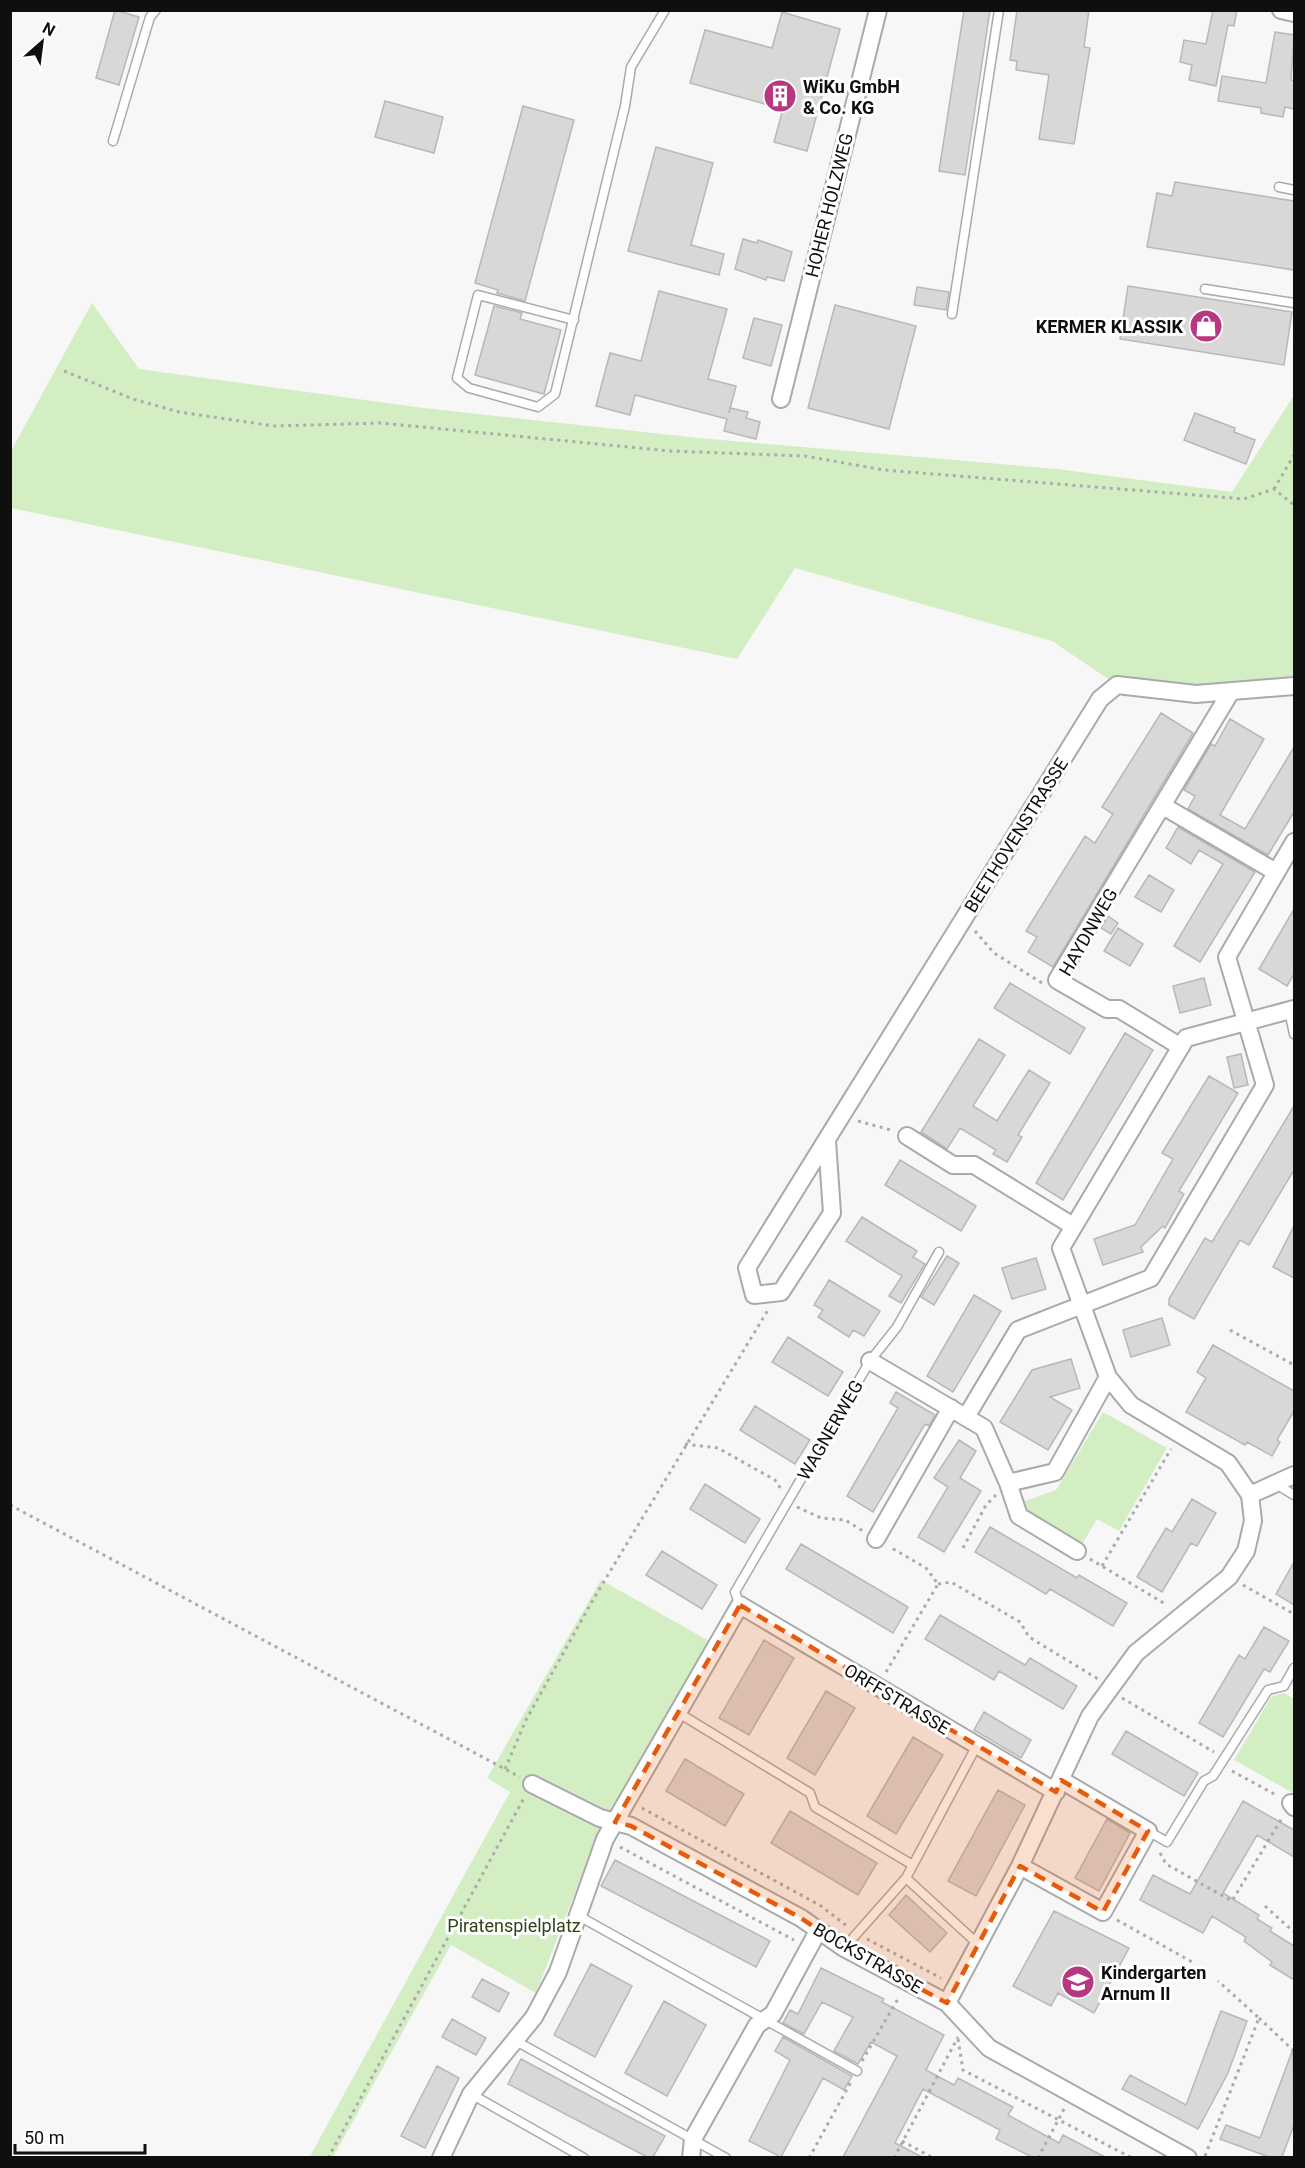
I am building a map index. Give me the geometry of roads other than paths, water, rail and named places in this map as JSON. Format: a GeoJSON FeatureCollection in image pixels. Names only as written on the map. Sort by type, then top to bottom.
{"type":"FeatureCollection","features":[{"type":"Feature","properties":{"kind":"street","name":"HOHER HOLZWEG"},"geometry":{"type":"LineString","coordinates":[[781,399],[878,10]]}},
{"type":"Feature","properties":{"kind":"street"},"geometry":{"type":"LineString","coordinates":[[1281,10],[1294,13]]}},
{"type":"Feature","properties":{"kind":"street","name":"BEETHOVENSTRASSE"},"geometry":{"type":"LineString","coordinates":[[827,1142],[832,1213],[781,1292],[754,1295],[747,1268],[1100,699],[1117,685],[1196,694],[1294,686]]}},
{"type":"Feature","properties":{"kind":"street","name":"HAYDNWEG"},"geometry":{"type":"LineString","coordinates":[[1181,1047],[1119,1009],[1107,1009],[1057,980],[1230,693]]}},
{"type":"Feature","properties":{"kind":"street"},"geometry":{"type":"LineString","coordinates":[[1163,806],[1276,872]]}},
{"type":"Feature","properties":{"kind":"street"},"geometry":{"type":"LineString","coordinates":[[1077,1551],[1019,1516],[1008,1483],[984,1428],[966,1417],[1018,1330],[1151,1278],[1265,1085],[1227,957],[1294,842]]}},
{"type":"Feature","properties":{"kind":"street"},"geometry":{"type":"LineString","coordinates":[[947,2003],[1020,1866],[1090,1716],[1136,1653],[1229,1577],[1246,1551],[1253,1521],[1250,1495],[1228,1463],[1131,1406],[1108,1377],[1061,1248],[1186,1038],[1292,1010]]}},
{"type":"Feature","properties":{"kind":"street"},"geometry":{"type":"LineString","coordinates":[[907,1136],[953,1165],[974,1165],[1073,1226]]}},
{"type":"Feature","properties":{"kind":"street","name":"WAGNERWEG"},"geometry":{"type":"LineString","coordinates":[[870,1361],[966,1417]]}},
{"type":"Feature","properties":{"kind":"street"},"geometry":{"type":"LineString","coordinates":[[1008,1483],[1055,1472],[1108,1377]]}},
{"type":"Feature","properties":{"kind":"street"},"geometry":{"type":"LineString","coordinates":[[876,1539],[951,1408]]}},
{"type":"Feature","properties":{"kind":"street"},"geometry":{"type":"LineString","coordinates":[[1250,1495],[1294,1475]]}},
{"type":"Feature","properties":{"kind":"street"},"geometry":{"type":"LineString","coordinates":[[441,2157],[471,2094],[534,2017],[558,1972],[606,1839],[740,1605]]}},
{"type":"Feature","properties":{"kind":"street","name":"ORFFSTRASSE"},"geometry":{"type":"LineString","coordinates":[[740,1605],[976,1747],[1148,1831]]}},
{"type":"Feature","properties":{"kind":"street","name":"BOCKSTRASSE"},"geometry":{"type":"LineString","coordinates":[[532,1784],[600,1818],[631,1826],[801,1918],[844,1948],[947,2003],[962,2031],[989,2048],[1188,2157]]}},
{"type":"Feature","properties":{"kind":"street"},"geometry":{"type":"LineString","coordinates":[[1020,1866],[1103,1912],[1148,1831]]}},
{"type":"Feature","properties":{"kind":"street"},"geometry":{"type":"LineString","coordinates":[[691,2157],[693,2139],[756,2025],[773,2014],[818,1931]]}},
{"type":"Feature","properties":{"kind":"lane"},"geometry":{"type":"LineString","coordinates":[[113,141],[150,17],[156,10]]}},
{"type":"Feature","properties":{"kind":"lane"},"geometry":{"type":"LineString","coordinates":[[574,320],[478,295],[457,378],[469,388],[538,407],[555,394],[574,320],[626,106],[631,67],[665,10]]}},
{"type":"Feature","properties":{"kind":"lane"},"geometry":{"type":"LineString","coordinates":[[952,314],[999,10]]}},
{"type":"Feature","properties":{"kind":"lane"},"geometry":{"type":"LineString","coordinates":[[1279,187],[1294,190]]}},
{"type":"Feature","properties":{"kind":"lane"},"geometry":{"type":"LineString","coordinates":[[1205,289],[1294,303]]}},
{"type":"Feature","properties":{"kind":"lane"},"geometry":{"type":"LineString","coordinates":[[1292,1010],[1294,1034]]}},
{"type":"Feature","properties":{"kind":"lane","name":"WAGNERWEG"},"geometry":{"type":"LineString","coordinates":[[740,1605],[735,1592],[870,1361],[897,1327],[939,1252]]}},
{"type":"Feature","properties":{"kind":"lane"},"geometry":{"type":"LineString","coordinates":[[1275,1484],[1294,1495]]}},
{"type":"Feature","properties":{"kind":"lane"},"geometry":{"type":"LineString","coordinates":[[1148,1831],[1167,1842],[1204,1781],[1213,1776],[1268,1690],[1284,1686],[1294,1668]]}},
{"type":"Feature","properties":{"kind":"lane"},"geometry":{"type":"LineString","coordinates":[[677,1712],[810,1793],[815,1807],[911,1864]]}},
{"type":"Feature","properties":{"kind":"lane"},"geometry":{"type":"LineString","coordinates":[[844,1948],[906,1878],[911,1864],[976,1747]]}},
{"type":"Feature","properties":{"kind":"lane"},"geometry":{"type":"LineString","coordinates":[[906,1878],[979,1945]]}},
{"type":"Feature","properties":{"kind":"lane"},"geometry":{"type":"LineString","coordinates":[[578,1915],[857,2071]]}},
{"type":"Feature","properties":{"kind":"lane"},"geometry":{"type":"LineString","coordinates":[[516,2041],[726,2157]]}},
{"type":"Feature","properties":{"kind":"lane"},"geometry":{"type":"LineString","coordinates":[[471,2094],[584,2157]]}},
{"type":"Feature","properties":{"kind":"place","name":"WiKu GmbH & Co. KG"},"geometry":{"type":"Point","coordinates":[780,96]}},
{"type":"Feature","properties":{"kind":"place","name":"KERMER KLASSIK"},"geometry":{"type":"Point","coordinates":[1206,326]}},
{"type":"Feature","properties":{"kind":"place","name":"Kindergarten Arnum II"},"geometry":{"type":"Point","coordinates":[1078,1982]}},
{"type":"Feature","properties":{"kind":"park label","name":"Piratenspielplatz"},"geometry":{"type":"Point","coordinates":[514,1925]}}]}
